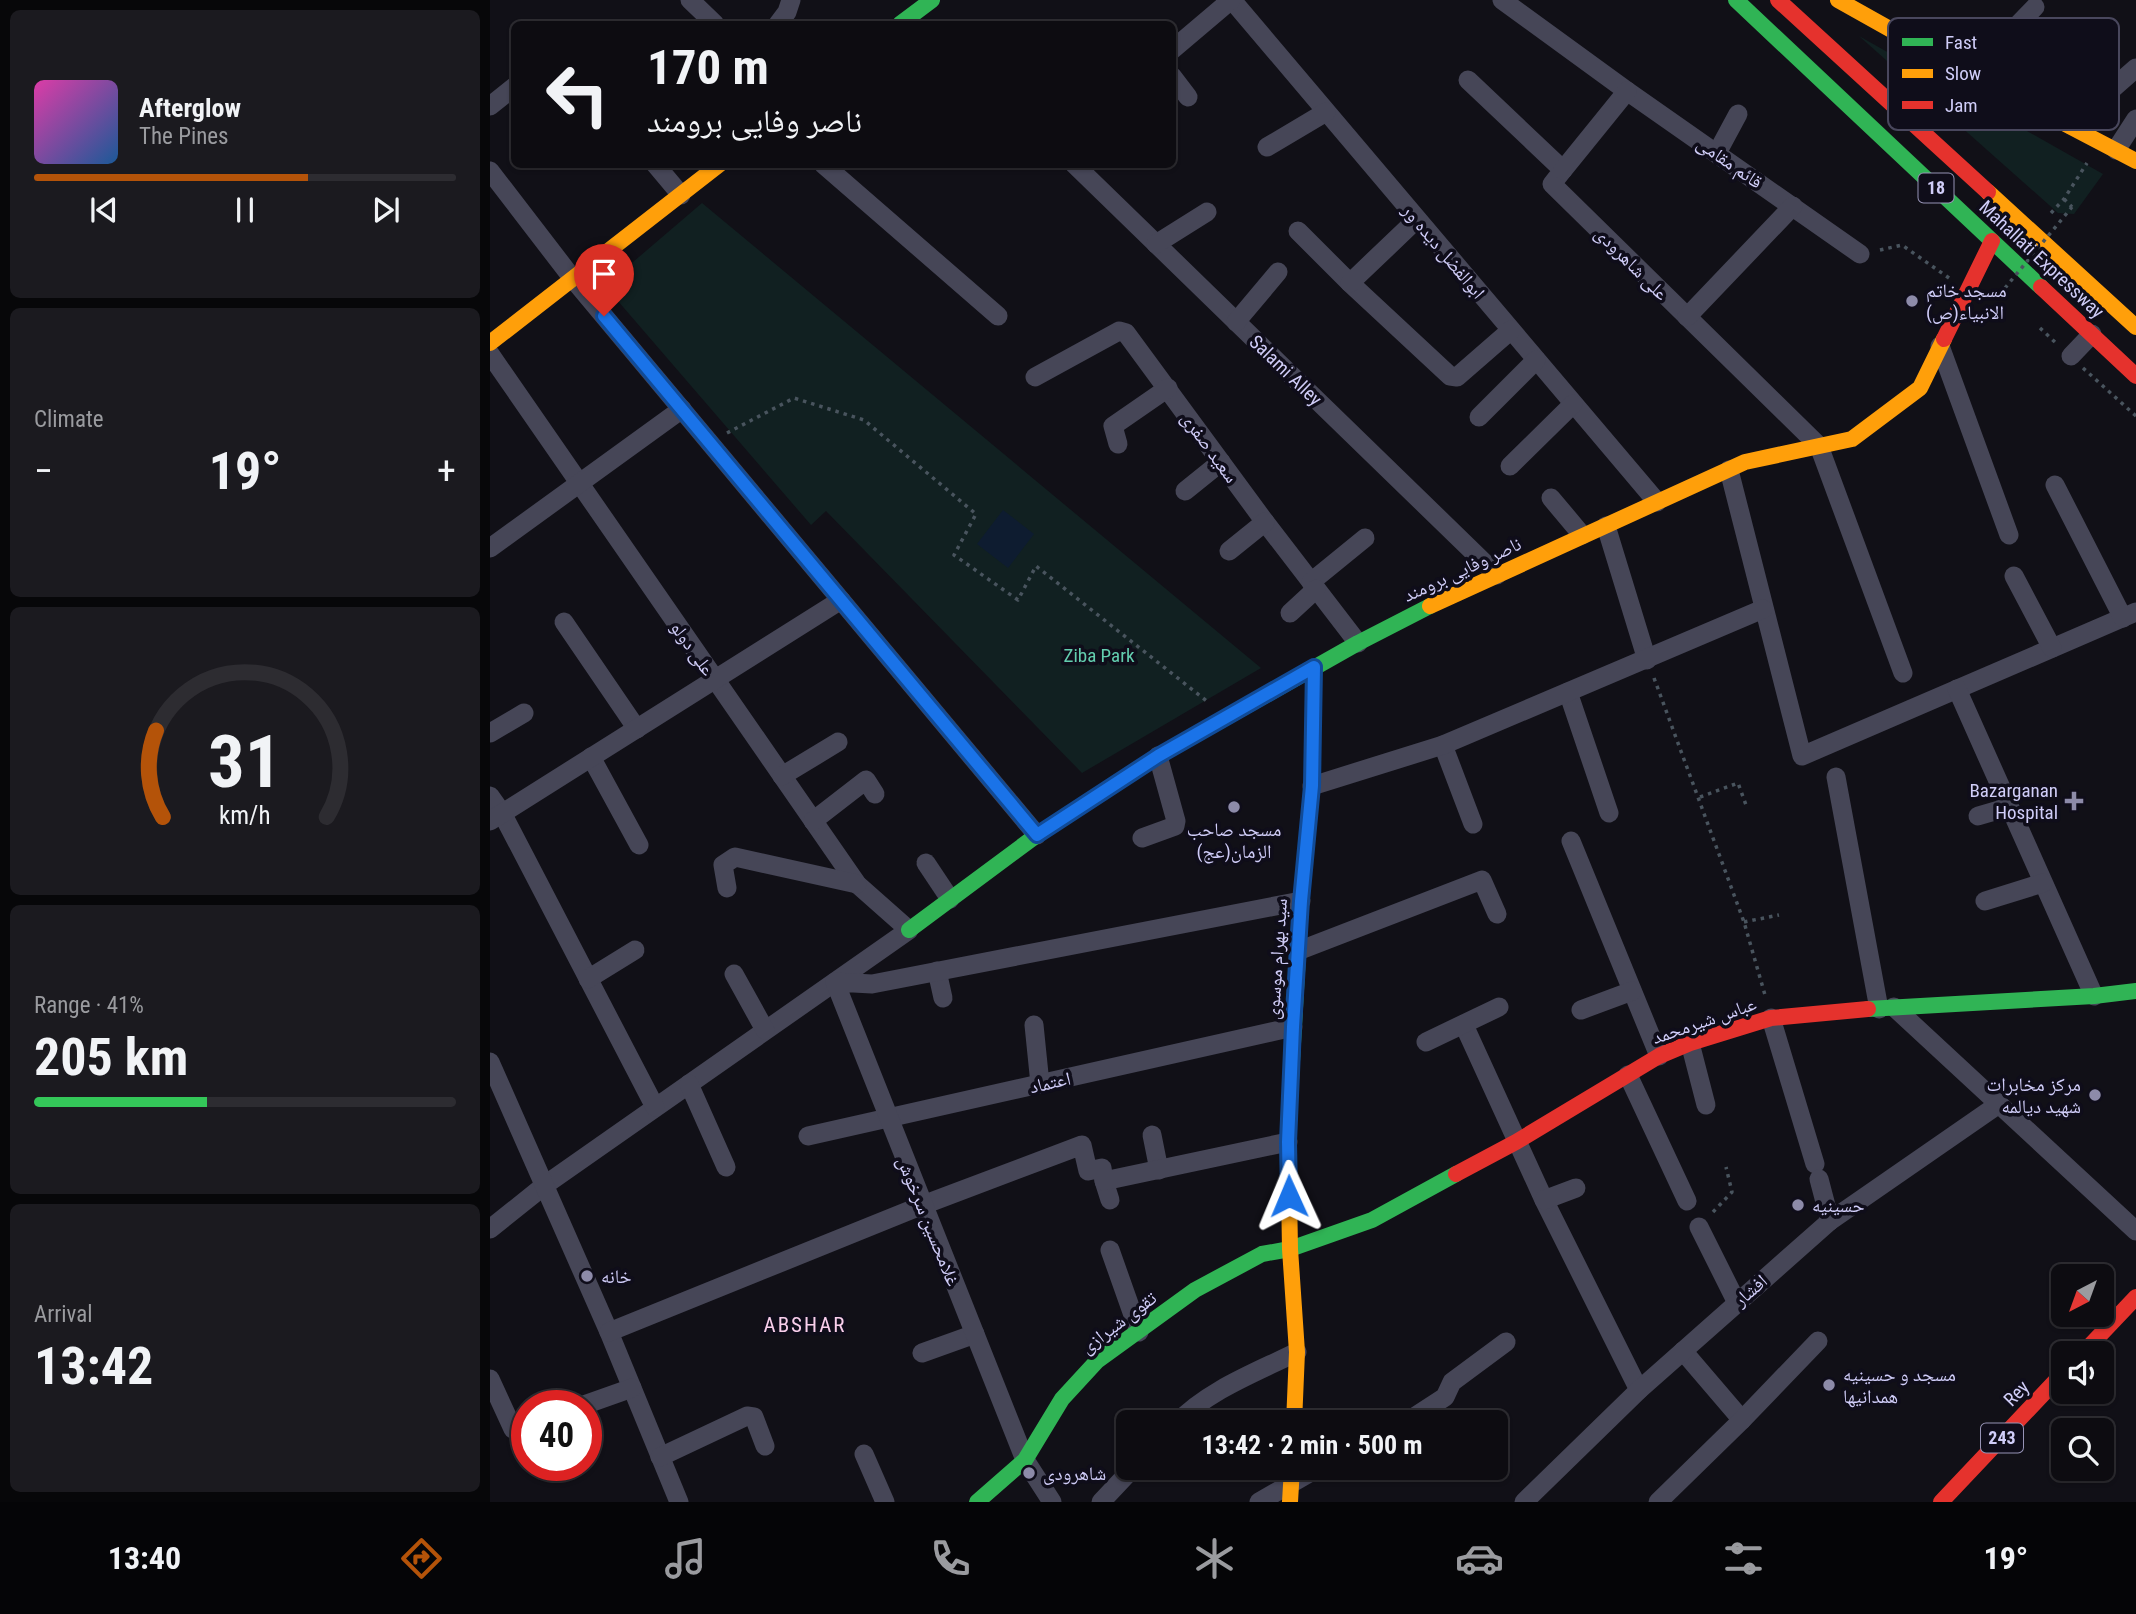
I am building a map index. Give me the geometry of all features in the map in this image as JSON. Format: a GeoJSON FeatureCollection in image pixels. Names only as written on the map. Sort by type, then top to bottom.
{"type":"FeatureCollection","features":[{"type":"Feature","properties":{"kind":"main road","name":"Mahallati Expressway"},"geometry":{"type":"LineString","coordinates":[[1736,0],[2136,376]]}},
{"type":"Feature","properties":{"kind":"main road","name":"Mahallati Expressway"},"geometry":{"type":"LineString","coordinates":[[1778,0],[1888,101]]}},
{"type":"Feature","properties":{"kind":"main road"},"geometry":{"type":"LineString","coordinates":[[1838,0],[1888,28]]}},
{"type":"Feature","properties":{"kind":"main road"},"geometry":{"type":"LineString","coordinates":[[903,21],[921,3]]}},
{"type":"Feature","properties":{"kind":"main road","name":"Mahallati Expressway"},"geometry":{"type":"LineString","coordinates":[[1920,130],[2136,327]]}},
{"type":"Feature","properties":{"kind":"main road"},"geometry":{"type":"LineString","coordinates":[[2080,130],[2136,161]]}},
{"type":"Feature","properties":{"kind":"main road"},"geometry":{"type":"LineString","coordinates":[[490,343],[715,168]]}},
{"type":"Feature","properties":{"kind":"main road","name":"ناصر وفایی برومند"},"geometry":{"type":"LineString","coordinates":[[909,930],[1037,835],[1158,756],[1358,643],[1432,605],[1745,462],[1852,439],[1920,388],[1992,241]]}},
{"type":"Feature","properties":{"kind":"main road","name":"سید بهرام موسوی"},"geometry":{"type":"LineString","coordinates":[[1295,1410],[1297,1352],[1290,1249],[1288,1142],[1301,901],[1312,786],[1314,667]]}},
{"type":"Feature","properties":{"kind":"main road","name":"عباس شیرمحمد"},"geometry":{"type":"LineString","coordinates":[[1290,1249],[1371,1220],[1516,1142],[1659,1056],[1690,1043],[1772,1018],[1887,1008],[2094,996],[2136,990]]}},
{"type":"Feature","properties":{"kind":"main road","name":"تقوی شیرازی"},"geometry":{"type":"LineString","coordinates":[[976,1502],[1025,1461],[1062,1399],[1097,1361],[1195,1290],[1232,1268],[1262,1254],[1290,1249]]}},
{"type":"Feature","properties":{"kind":"main road"},"geometry":{"type":"LineString","coordinates":[[2096,1341],[2133,1308]]}},
{"type":"Feature","properties":{"kind":"main road","name":"Rey"},"geometry":{"type":"LineString","coordinates":[[1941,1502],[2051,1386]]}},
{"type":"Feature","properties":{"kind":"street"},"geometry":{"type":"LineString","coordinates":[[690,0],[712,21]]}},
{"type":"Feature","properties":{"kind":"street"},"geometry":{"type":"LineString","coordinates":[[780,21],[791,0]]}},
{"type":"Feature","properties":{"kind":"street"},"geometry":{"type":"LineString","coordinates":[[1176,47],[1231,0]]}},
{"type":"Feature","properties":{"kind":"street","name":"ابوالفضل دیده ور"},"geometry":{"type":"LineString","coordinates":[[1231,0],[1657,502]]}},
{"type":"Feature","properties":{"kind":"street","name":"قائم مقامی"},"geometry":{"type":"LineString","coordinates":[[1502,0],[1860,254]]}},
{"type":"Feature","properties":{"kind":"street"},"geometry":{"type":"LineString","coordinates":[[2024,18],[2035,7]]}},
{"type":"Feature","properties":{"kind":"street"},"geometry":{"type":"LineString","coordinates":[[2119,83],[2136,68]]}},
{"type":"Feature","properties":{"kind":"street"},"geometry":{"type":"LineString","coordinates":[[1468,80],[1563,170],[1627,91]]}},
{"type":"Feature","properties":{"kind":"street"},"geometry":{"type":"LineString","coordinates":[[1176,81],[1188,97]]}},
{"type":"Feature","properties":{"kind":"street"},"geometry":{"type":"LineString","coordinates":[[490,106],[511,89]]}},
{"type":"Feature","properties":{"kind":"street"},"geometry":{"type":"LineString","coordinates":[[1267,147],[1326,112]]}},
{"type":"Feature","properties":{"kind":"street"},"geometry":{"type":"LineString","coordinates":[[1717,153],[1738,114]]}},
{"type":"Feature","properties":{"kind":"street"},"geometry":{"type":"LineString","coordinates":[[2109,146],[2136,119]]}},
{"type":"Feature","properties":{"kind":"street"},"geometry":{"type":"LineString","coordinates":[[657,168],[681,195]]}},
{"type":"Feature","properties":{"kind":"street"},"geometry":{"type":"LineString","coordinates":[[828,168],[998,316]]}},
{"type":"Feature","properties":{"kind":"street","name":"Salami Alley"},"geometry":{"type":"LineString","coordinates":[[1078,168],[1497,576]]}},
{"type":"Feature","properties":{"kind":"street","name":"علی شاهرودی"},"geometry":{"type":"LineString","coordinates":[[1563,170],[1552,184],[1819,446]]}},
{"type":"Feature","properties":{"kind":"street"},"geometry":{"type":"LineString","coordinates":[[490,171],[573,279],[1037,835]]}},
{"type":"Feature","properties":{"kind":"street"},"geometry":{"type":"LineString","coordinates":[[1687,317],[1793,206]]}},
{"type":"Feature","properties":{"kind":"street"},"geometry":{"type":"LineString","coordinates":[[1156,244],[1207,212]]}},
{"type":"Feature","properties":{"kind":"street"},"geometry":{"type":"LineString","coordinates":[[1350,283],[1417,219]]}},
{"type":"Feature","properties":{"kind":"street"},"geometry":{"type":"LineString","coordinates":[[1298,231],[1450,376],[1457,377],[1511,330]]}},
{"type":"Feature","properties":{"kind":"street"},"geometry":{"type":"LineString","coordinates":[[1236,322],[1278,272]]}},
{"type":"Feature","properties":{"kind":"street","name":"سعید صفری"},"geometry":{"type":"LineString","coordinates":[[1035,377],[1119,331],[1126,333],[1358,643]]}},
{"type":"Feature","properties":{"kind":"street"},"geometry":{"type":"LineString","coordinates":[[2071,356],[2092,334]]}},
{"type":"Feature","properties":{"kind":"street"},"geometry":{"type":"LineString","coordinates":[[1940,346],[2009,535]]}},
{"type":"Feature","properties":{"kind":"street","name":"علی دولو"},"geometry":{"type":"LineString","coordinates":[[490,354],[857,884],[909,930]]}},
{"type":"Feature","properties":{"kind":"street"},"geometry":{"type":"LineString","coordinates":[[1479,417],[1536,360]]}},
{"type":"Feature","properties":{"kind":"street"},"geometry":{"type":"LineString","coordinates":[[1118,444],[1112,426],[1168,388]]}},
{"type":"Feature","properties":{"kind":"street"},"geometry":{"type":"LineString","coordinates":[[1510,466],[1573,404]]}},
{"type":"Feature","properties":{"kind":"street"},"geometry":{"type":"LineString","coordinates":[[490,548],[682,409]]}},
{"type":"Feature","properties":{"kind":"street"},"geometry":{"type":"LineString","coordinates":[[1819,446],[1903,673]]}},
{"type":"Feature","properties":{"kind":"street"},"geometry":{"type":"LineString","coordinates":[[1185,491],[1221,462]]}},
{"type":"Feature","properties":{"kind":"street"},"geometry":{"type":"LineString","coordinates":[[1729,470],[1802,756],[2129,615],[2055,485]]}},
{"type":"Feature","properties":{"kind":"street"},"geometry":{"type":"LineString","coordinates":[[1551,498],[1583,536]]}},
{"type":"Feature","properties":{"kind":"street"},"geometry":{"type":"LineString","coordinates":[[1229,551],[1265,522]]}},
{"type":"Feature","properties":{"kind":"street"},"geometry":{"type":"LineString","coordinates":[[1606,526],[1647,660]]}},
{"type":"Feature","properties":{"kind":"street"},"geometry":{"type":"LineString","coordinates":[[1290,613],[1313,585],[1366,538]]}},
{"type":"Feature","properties":{"kind":"street"},"geometry":{"type":"LineString","coordinates":[[2014,576],[2052,648]]}},
{"type":"Feature","properties":{"kind":"street"},"geometry":{"type":"LineString","coordinates":[[496,817],[841,600]]}},
{"type":"Feature","properties":{"kind":"street"},"geometry":{"type":"LineString","coordinates":[[1312,786],[1443,746],[1763,609]]}},
{"type":"Feature","properties":{"kind":"street"},"geometry":{"type":"LineString","coordinates":[[565,622],[637,729]]}},
{"type":"Feature","properties":{"kind":"street"},"geometry":{"type":"LineString","coordinates":[[1957,689],[2094,996]]}},
{"type":"Feature","properties":{"kind":"street"},"geometry":{"type":"LineString","coordinates":[[1568,692],[1609,813]]}},
{"type":"Feature","properties":{"kind":"street"},"geometry":{"type":"LineString","coordinates":[[490,733],[524,713]]}},
{"type":"Feature","properties":{"kind":"street"},"geometry":{"type":"LineString","coordinates":[[782,776],[838,742]]}},
{"type":"Feature","properties":{"kind":"street"},"geometry":{"type":"LineString","coordinates":[[1443,746],[1473,824]]}},
{"type":"Feature","properties":{"kind":"street"},"geometry":{"type":"LineString","coordinates":[[1142,838],[1175,826],[1177,821],[1158,756]]}},
{"type":"Feature","properties":{"kind":"street"},"geometry":{"type":"LineString","coordinates":[[591,757],[639,845]]}},
{"type":"Feature","properties":{"kind":"street"},"geometry":{"type":"LineString","coordinates":[[1836,777],[1887,1008],[1999,1104],[2136,1231]]}},
{"type":"Feature","properties":{"kind":"street"},"geometry":{"type":"LineString","coordinates":[[813,821],[866,780],[875,794]]}},
{"type":"Feature","properties":{"kind":"street"},"geometry":{"type":"LineString","coordinates":[[490,796],[496,817],[588,979],[655,1107]]}},
{"type":"Feature","properties":{"kind":"street"},"geometry":{"type":"LineString","coordinates":[[1978,816],[2009,807]]}},
{"type":"Feature","properties":{"kind":"street"},"geometry":{"type":"LineString","coordinates":[[1571,841],[1659,1056]]}},
{"type":"Feature","properties":{"kind":"street"},"geometry":{"type":"LineString","coordinates":[[727,888],[723,865],[735,857],[857,884]]}},
{"type":"Feature","properties":{"kind":"street"},"geometry":{"type":"LineString","coordinates":[[926,863],[950,899]]}},
{"type":"Feature","properties":{"kind":"street"},"geometry":{"type":"LineString","coordinates":[[1298,951],[1482,880],[1497,914]]}},
{"type":"Feature","properties":{"kind":"street"},"geometry":{"type":"LineString","coordinates":[[1985,901],[2043,883]]}},
{"type":"Feature","properties":{"kind":"street"},"geometry":{"type":"LineString","coordinates":[[835,982],[872,984],[1301,901]]}},
{"type":"Feature","properties":{"kind":"street"},"geometry":{"type":"LineString","coordinates":[[490,1229],[545,1185],[909,930]]}},
{"type":"Feature","properties":{"kind":"street"},"geometry":{"type":"LineString","coordinates":[[588,979],[635,950]]}},
{"type":"Feature","properties":{"kind":"street"},"geometry":{"type":"LineString","coordinates":[[937,971],[943,998]]}},
{"type":"Feature","properties":{"kind":"street"},"geometry":{"type":"LineString","coordinates":[[734,974],[765,1030]]}},
{"type":"Feature","properties":{"kind":"street","name":"غلامحسین سرخوش"},"geometry":{"type":"LineString","coordinates":[[835,982],[1025,1461],[1052,1502]]}},
{"type":"Feature","properties":{"kind":"street"},"geometry":{"type":"LineString","coordinates":[[1581,1010],[1632,991]]}},
{"type":"Feature","properties":{"kind":"street"},"geometry":{"type":"LineString","coordinates":[[1426,1042],[1499,1007]]}},
{"type":"Feature","properties":{"kind":"street"},"geometry":{"type":"LineString","coordinates":[[1772,1018],[1830,1221]]}},
{"type":"Feature","properties":{"kind":"street"},"geometry":{"type":"LineString","coordinates":[[1034,1025],[1040,1084]]}},
{"type":"Feature","properties":{"kind":"street"},"geometry":{"type":"LineString","coordinates":[[1464,1025],[1516,1142],[1639,1390]]}},
{"type":"Feature","properties":{"kind":"street","name":"اعتماد"},"geometry":{"type":"LineString","coordinates":[[808,1136],[1293,1027]]}},
{"type":"Feature","properties":{"kind":"street"},"geometry":{"type":"LineString","coordinates":[[1690,1043],[1706,1105]]}},
{"type":"Feature","properties":{"kind":"street"},"geometry":{"type":"LineString","coordinates":[[490,1062],[609,1332],[679,1502]]}},
{"type":"Feature","properties":{"kind":"street"},"geometry":{"type":"LineString","coordinates":[[1628,1075],[1686,1201]]}},
{"type":"Feature","properties":{"kind":"street"},"geometry":{"type":"LineString","coordinates":[[689,1084],[726,1167]]}},
{"type":"Feature","properties":{"kind":"street","name":"افشار"},"geometry":{"type":"LineString","coordinates":[[1524,1502],[1639,1390],[1736,1301],[1830,1221],[1999,1104]]}},
{"type":"Feature","properties":{"kind":"street"},"geometry":{"type":"LineString","coordinates":[[1152,1135],[1159,1170]]}},
{"type":"Feature","properties":{"kind":"street"},"geometry":{"type":"LineString","coordinates":[[1104,1181],[1288,1142]]}},
{"type":"Feature","properties":{"kind":"street"},"geometry":{"type":"LineString","coordinates":[[609,1332],[923,1205],[1082,1145],[1088,1171],[1102,1168],[1110,1200]]}},
{"type":"Feature","properties":{"kind":"street"},"geometry":{"type":"LineString","coordinates":[[1544,1200],[1576,1188]]}},
{"type":"Feature","properties":{"kind":"street"},"geometry":{"type":"LineString","coordinates":[[1699,1227],[1736,1301]]}},
{"type":"Feature","properties":{"kind":"street"},"geometry":{"type":"LineString","coordinates":[[1110,1250],[1139,1332]]}},
{"type":"Feature","properties":{"kind":"street"},"geometry":{"type":"LineString","coordinates":[[922,1353],[975,1334]]}},
{"type":"Feature","properties":{"kind":"street"},"geometry":{"type":"LineString","coordinates":[[1658,1502],[1818,1341]]}},
{"type":"Feature","properties":{"kind":"street"},"geometry":{"type":"LineString","coordinates":[[1425,1410],[1445,1397],[1452,1382],[1506,1342]]}},
{"type":"Feature","properties":{"kind":"street"},"geometry":{"type":"LineString","coordinates":[[1190,1410],[1297,1352]]}},
{"type":"Feature","properties":{"kind":"street"},"geometry":{"type":"LineString","coordinates":[[1683,1352],[1742,1420]]}},
{"type":"Feature","properties":{"kind":"street"},"geometry":{"type":"LineString","coordinates":[[491,1384],[511,1425]]}},
{"type":"Feature","properties":{"kind":"street"},"geometry":{"type":"LineString","coordinates":[[602,1399],[632,1388]]}},
{"type":"Feature","properties":{"kind":"street"},"geometry":{"type":"LineString","coordinates":[[660,1457],[747,1416],[754,1417],[765,1446]]}},
{"type":"Feature","properties":{"kind":"street"},"geometry":{"type":"LineString","coordinates":[[864,1454],[885,1502]]}},
{"type":"Feature","properties":{"kind":"street"},"geometry":{"type":"LineString","coordinates":[[1101,1502],[1122,1480]]}},
{"type":"Feature","properties":{"kind":"street"},"geometry":{"type":"LineString","coordinates":[[1259,1502],[1291,1484]]}},
{"type":"Feature","properties":{"kind":"path"},"geometry":{"type":"LineString","coordinates":[[2033,233],[2109,146]]}},
{"type":"Feature","properties":{"kind":"path"},"geometry":{"type":"LineString","coordinates":[[2006,288],[2072,207],[2064,199]]}},
{"type":"Feature","properties":{"kind":"path"},"geometry":{"type":"LineString","coordinates":[[1860,254],[1902,246],[1967,290]]}},
{"type":"Feature","properties":{"kind":"path"},"geometry":{"type":"LineString","coordinates":[[2040,328],[2136,416]]}},
{"type":"Feature","properties":{"kind":"path"},"geometry":{"type":"LineString","coordinates":[[709,442],[793,398],[864,420],[976,514],[954,555],[1018,600],[1036,566],[1226,716]]}},
{"type":"Feature","properties":{"kind":"path"},"geometry":{"type":"LineString","coordinates":[[1647,660],[1700,797],[1744,922],[1772,1018]]}},
{"type":"Feature","properties":{"kind":"path"},"geometry":{"type":"LineString","coordinates":[[1700,797],[1738,783],[1746,805]]}},
{"type":"Feature","properties":{"kind":"path"},"geometry":{"type":"LineString","coordinates":[[1744,922],[1779,915]]}},
{"type":"Feature","properties":{"kind":"path"},"geometry":{"type":"LineString","coordinates":[[1699,1227],[1732,1192],[1726,1167]]}},
{"type":"Feature","properties":{"kind":"green space"},"geometry":{"type":"Polygon","coordinates":[[[1859,36],[1888,52],[1888,62],[1859,36]]]}},
{"type":"Feature","properties":{"kind":"green space"},"geometry":{"type":"Polygon","coordinates":[[[1965,130],[2025,130],[2103,174],[2074,214],[2058,213],[1965,130]]]}},
{"type":"Feature","properties":{"kind":"green space","name":"Ziba Park"},"geometry":{"type":"Polygon","coordinates":[[[702,203],[1261,668],[1082,773],[826,511],[811,525],[605,286],[702,203]]]}},
{"type":"Feature","properties":{"kind":"water"},"geometry":{"type":"Polygon","coordinates":[[[1003,510],[1034,534],[1008,568],[977,544],[1003,510]]]}},
{"type":"Feature","properties":{"kind":"traffic: fast"},"geometry":{"type":"LineString","coordinates":[[904,21],[932,0]]}},
{"type":"Feature","properties":{"kind":"traffic: fast"},"geometry":{"type":"LineString","coordinates":[[1736,0],[2041,287]]}},
{"type":"Feature","properties":{"kind":"traffic: fast"},"geometry":{"type":"LineString","coordinates":[[909,930],[1037,835],[1158,756],[1358,643],[1430,606]]}},
{"type":"Feature","properties":{"kind":"traffic: fast"},"geometry":{"type":"LineString","coordinates":[[1288,1133],[1301,901],[1312,786],[1314,667]]}},
{"type":"Feature","properties":{"kind":"traffic: fast"},"geometry":{"type":"LineString","coordinates":[[1868,1009],[2094,996],[2136,991]]}},
{"type":"Feature","properties":{"kind":"traffic: fast"},"geometry":{"type":"LineString","coordinates":[[977,1502],[1025,1460],[1062,1399],[1097,1361],[1195,1290],[1262,1254],[1290,1249],[1372,1220],[1456,1174]]}},
{"type":"Feature","properties":{"kind":"traffic: slow"},"geometry":{"type":"LineString","coordinates":[[1838,0],[1888,28]]}},
{"type":"Feature","properties":{"kind":"traffic: slow"},"geometry":{"type":"LineString","coordinates":[[2077,130],[2136,161]]}},
{"type":"Feature","properties":{"kind":"traffic: slow"},"geometry":{"type":"LineString","coordinates":[[490,343],[715,168]]}},
{"type":"Feature","properties":{"kind":"traffic: slow"},"geometry":{"type":"LineString","coordinates":[[1988,192],[2136,327]]}},
{"type":"Feature","properties":{"kind":"traffic: slow"},"geometry":{"type":"LineString","coordinates":[[1430,606],[1745,462],[1852,439],[1920,388],[1944,339]]}},
{"type":"Feature","properties":{"kind":"traffic: slow"},"geometry":{"type":"LineString","coordinates":[[1288,1133],[1290,1249],[1297,1352],[1295,1410]]}},
{"type":"Feature","properties":{"kind":"traffic: slow"},"geometry":{"type":"LineString","coordinates":[[1290,1502],[1291,1480]]}},
{"type":"Feature","properties":{"kind":"traffic: jam"},"geometry":{"type":"LineString","coordinates":[[1778,0],[1888,101]]}},
{"type":"Feature","properties":{"kind":"traffic: jam"},"geometry":{"type":"LineString","coordinates":[[1920,130],[1988,192]]}},
{"type":"Feature","properties":{"kind":"traffic: jam"},"geometry":{"type":"LineString","coordinates":[[1944,339],[1992,241]]}},
{"type":"Feature","properties":{"kind":"traffic: jam"},"geometry":{"type":"LineString","coordinates":[[2041,287],[2136,376]]}},
{"type":"Feature","properties":{"kind":"traffic: jam"},"geometry":{"type":"LineString","coordinates":[[1456,1174],[1516,1142],[1659,1056],[1690,1043],[1771,1018],[1868,1009]]}},
{"type":"Feature","properties":{"kind":"traffic: jam"},"geometry":{"type":"LineString","coordinates":[[2094,1341],[2136,1297]]}},
{"type":"Feature","properties":{"kind":"traffic: jam"},"geometry":{"type":"LineString","coordinates":[[1941,1502],[2051,1386]]}},
{"type":"Feature","properties":{"kind":"place","name":"مسجد خاتم الانبیاء(ص)"},"geometry":{"type":"Point","coordinates":[1912,301]}},
{"type":"Feature","properties":{"kind":"place","name":"Bazarganan Hospital"},"geometry":{"type":"Point","coordinates":[2074,801]}},
{"type":"Feature","properties":{"kind":"place","name":"مسجد صاحب الزمان(عج)"},"geometry":{"type":"Point","coordinates":[1234,807]}},
{"type":"Feature","properties":{"kind":"place","name":"مرکز مخابرات شهید دیالمه"},"geometry":{"type":"Point","coordinates":[2095,1095]}},
{"type":"Feature","properties":{"kind":"place","name":"حسینیه"},"geometry":{"type":"Point","coordinates":[1798,1205]}},
{"type":"Feature","properties":{"kind":"place","name":"خانه"},"geometry":{"type":"Point","coordinates":[587,1276]}},
{"type":"Feature","properties":{"kind":"place","name":"مسجد و حسینیه همدانیها"},"geometry":{"type":"Point","coordinates":[1829,1385]}},
{"type":"Feature","properties":{"kind":"place","name":"شاهرودی"},"geometry":{"type":"Point","coordinates":[1029,1473]}},
{"type":"Feature","properties":{"kind":"district","name":"ABSHAR"},"geometry":{"type":"Point","coordinates":[805,1325]}},
{"type":"Feature","properties":{"kind":"route"},"geometry":{"type":"LineString","coordinates":[[604,316],[1037,835],[1158,756],[1314,667],[1312,786],[1293,1027],[1288,1142],[1289,1196]]}}]}
